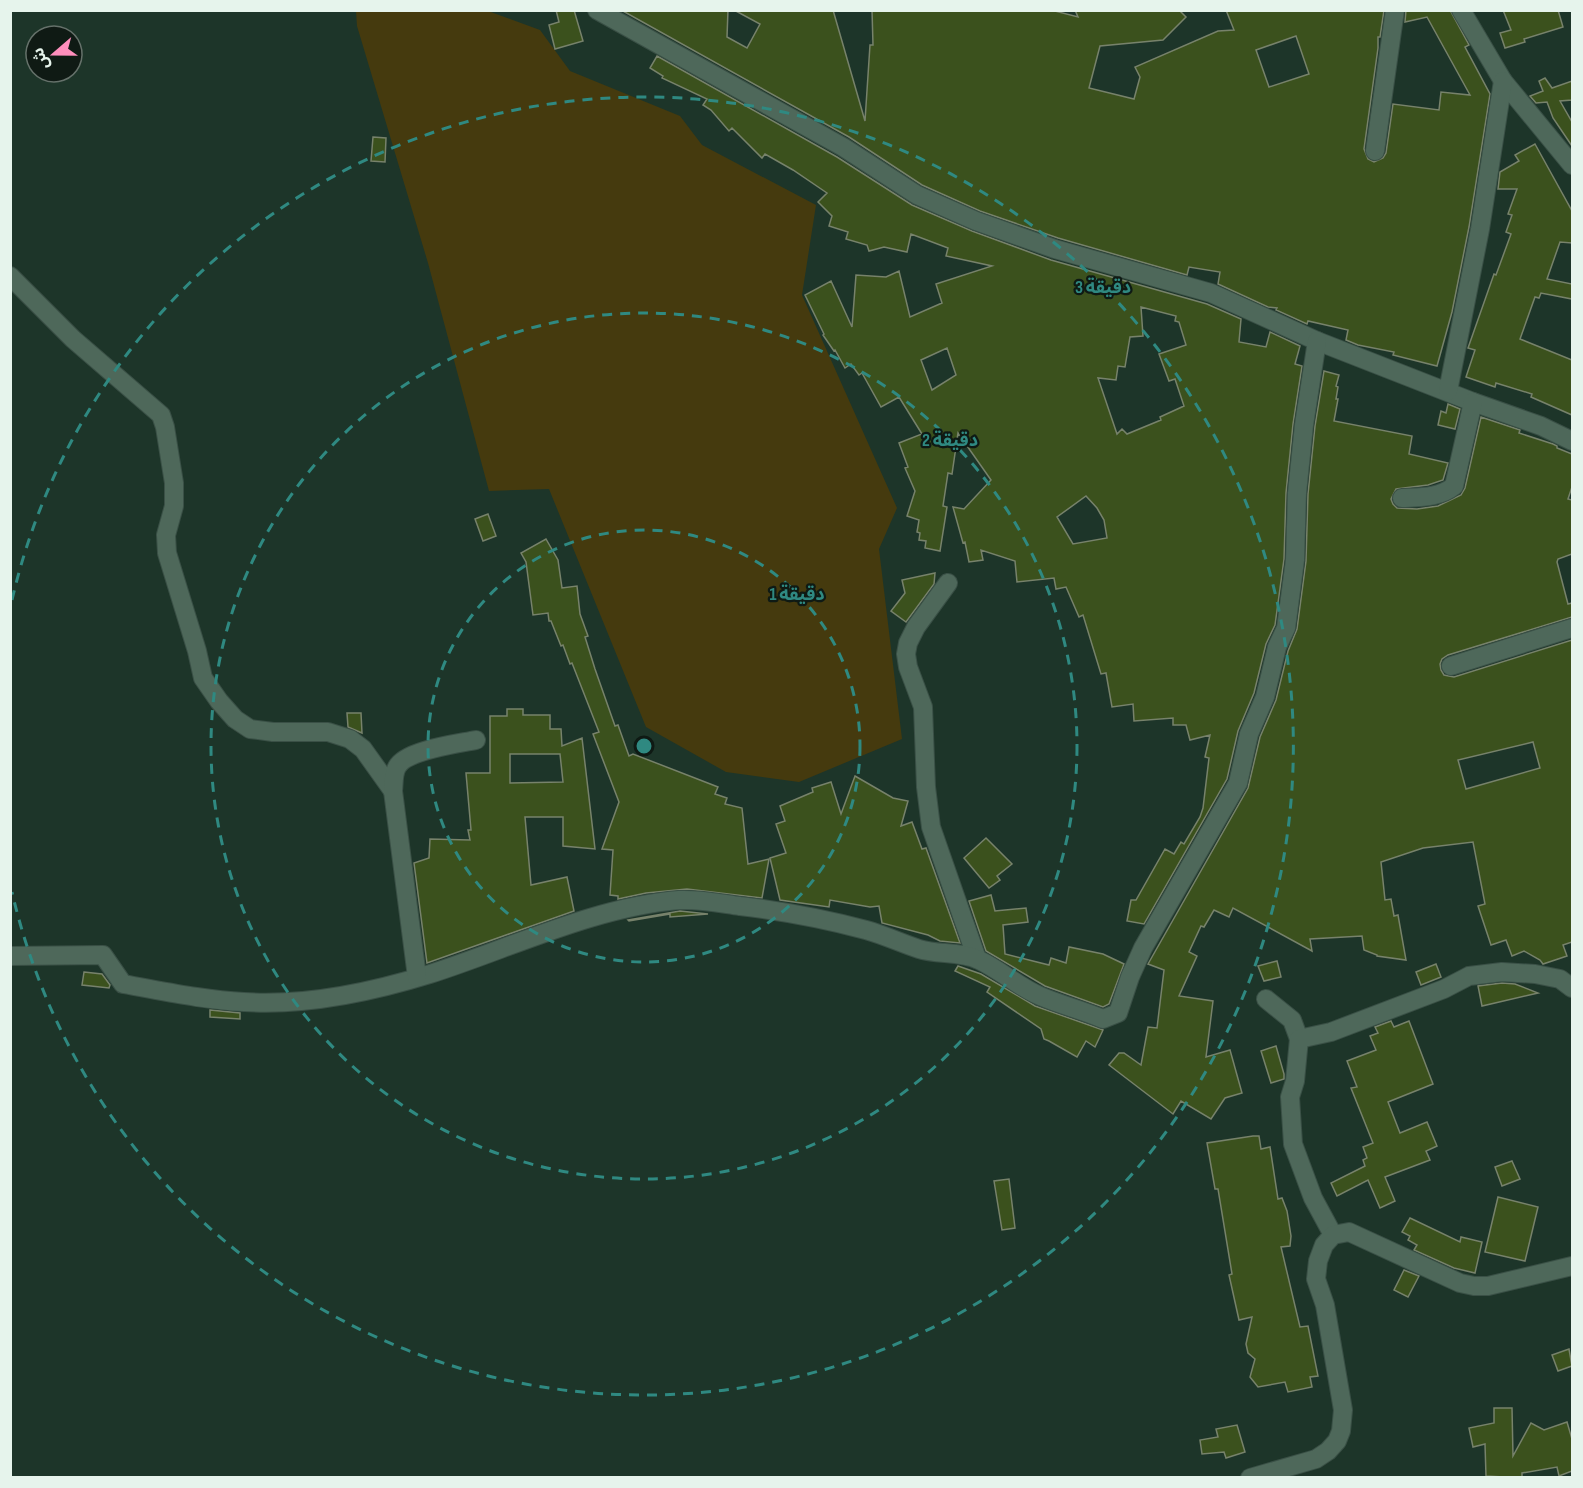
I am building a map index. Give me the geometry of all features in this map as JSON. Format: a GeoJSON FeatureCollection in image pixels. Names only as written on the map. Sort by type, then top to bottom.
{"type":"FeatureCollection","features":[{"type":"Feature","properties":{"kind":"street"},"geometry":{"type":"LineString","coordinates":[[597,10],[843,147],[917,195],[976,221],[1055,249],[1211,293],[1317,341],[1541,426],[1572,441]]}},
{"type":"Feature","properties":{"kind":"street"},"geometry":{"type":"LineString","coordinates":[[1375,151],[1395,10]]}},
{"type":"Feature","properties":{"kind":"street"},"geometry":{"type":"LineString","coordinates":[[1461,10],[1503,81],[1572,165]]}},
{"type":"Feature","properties":{"kind":"street"},"geometry":{"type":"LineString","coordinates":[[1449,391],[1480,229],[1503,81]]}},
{"type":"Feature","properties":{"kind":"street"},"geometry":{"type":"LineString","coordinates":[[10,276],[73,339],[161,415],[174,483],[174,506],[166,535],[167,553],[203,678],[219,701],[235,719],[250,729],[273,732],[328,732],[350,739],[363,749],[393,791]]}},
{"type":"Feature","properties":{"kind":"street"},"geometry":{"type":"LineString","coordinates":[[10,956],[104,955],[123,984],[212,999],[247,1003],[279,1002],[342,995],[417,977],[610,912],[678,900],[720,901],[864,930],[920,949],[977,959],[1038,996],[1103,1019],[1118,1013],[1143,948],[1238,783],[1249,734],[1265,697],[1277,647],[1286,628],[1295,560],[1297,493],[1304,425],[1317,341]]}},
{"type":"Feature","properties":{"kind":"street"},"geometry":{"type":"LineString","coordinates":[[1402,498],[1436,496],[1454,486],[1473,402]]}},
{"type":"Feature","properties":{"kind":"street"},"geometry":{"type":"LineString","coordinates":[[948,583],[916,627],[908,643],[906,654],[923,707],[926,787],[931,827],[977,959]]}},
{"type":"Feature","properties":{"kind":"street"},"geometry":{"type":"LineString","coordinates":[[1451,666],[1572,628]]}},
{"type":"Feature","properties":{"kind":"street"},"geometry":{"type":"LineString","coordinates":[[417,977],[393,791],[396,769],[405,758],[476,740]]}},
{"type":"Feature","properties":{"kind":"street"},"geometry":{"type":"LineString","coordinates":[[1299,1039],[1331,1032],[1444,989],[1469,976],[1502,972],[1535,974],[1560,979],[1572,988]]}},
{"type":"Feature","properties":{"kind":"street"},"geometry":{"type":"LineString","coordinates":[[1266,999],[1292,1020],[1299,1039],[1295,1081],[1290,1097],[1293,1144],[1313,1198],[1333,1235]]}},
{"type":"Feature","properties":{"kind":"street"},"geometry":{"type":"LineString","coordinates":[[1250,1478],[1316,1459],[1328,1451],[1341,1431],[1343,1410],[1325,1305],[1316,1278],[1318,1261],[1324,1245],[1333,1235],[1349,1232],[1460,1283],[1474,1286],[1488,1286],[1572,1266]]}},
{"type":"Feature","properties":{"kind":"shaded area"},"geometry":{"type":"Polygon","coordinates":[[[356,11],[488,11],[540,30],[570,71],[680,116],[702,145],[816,205],[802,295],[897,508],[879,549],[902,739],[799,782],[726,772],[646,727],[549,489],[489,491],[428,263],[357,26],[356,11]]]}},
{"type":"Feature","properties":{"kind":"building"},"geometry":{"type":"Polygon","coordinates":[[[556,10],[574,10],[583,41],[555,49],[549,25],[559,22],[556,10]]]}},
{"type":"Feature","properties":{"kind":"building"},"geometry":{"type":"Polygon","coordinates":[[[621,10],[728,10],[727,37],[747,48],[760,24],[734,10],[833,10],[865,121],[870,45],[873,45],[872,10],[1051,10],[1078,17],[1075,10],[1179,10],[1186,17],[1163,40],[1100,46],[1089,88],[1134,99],[1140,77],[1135,67],[1218,31],[1234,30],[1226,10],[1384,10],[1380,37],[1378,37],[1364,149],[1368,159],[1374,162],[1383,158],[1386,153],[1393,104],[1439,110],[1441,92],[1470,95],[1427,17],[1405,22],[1406,10],[1450,10],[1469,45],[1465,47],[1490,94],[1469,227],[1452,312],[1437,366],[1393,355],[1394,352],[1358,345],[1346,340],[1348,330],[1308,321],[1307,324],[1276,310],[1277,308],[1268,307],[1218,284],[1220,272],[1189,267],[1187,275],[1058,238],[980,211],[922,185],[849,137],[621,10]],[[1296,36],[1256,50],[1269,87],[1309,74],[1296,36]]]}},
{"type":"Feature","properties":{"kind":"building"},"geometry":{"type":"Polygon","coordinates":[[[1503,10],[1558,10],[1563,27],[1524,39],[1525,42],[1505,48],[1500,33],[1511,30],[1503,10]]]}},
{"type":"Feature","properties":{"kind":"building"},"geometry":{"type":"Polygon","coordinates":[[[657,56],[837,157],[912,205],[972,231],[1051,260],[1207,304],[1241,319],[1239,342],[1266,347],[1270,332],[1300,346],[1295,364],[1302,366],[1293,424],[1286,493],[1284,559],[1275,625],[1266,644],[1254,693],[1238,731],[1227,779],[1144,924],[1127,921],[1131,900],[1136,900],[1165,849],[1174,854],[1181,842],[1184,844],[1200,817],[1209,758],[1205,757],[1210,735],[1190,740],[1186,725],[1173,725],[1173,718],[1134,721],[1133,704],[1112,707],[1106,673],[1101,674],[1083,615],[1079,617],[1066,587],[1056,589],[1054,578],[1017,582],[1015,561],[981,550],[983,560],[969,562],[953,507],[964,509],[991,480],[958,433],[952,474],[948,473],[943,506],[947,507],[940,551],[925,548],[926,541],[919,540],[920,533],[917,532],[919,520],[907,516],[915,491],[905,468],[908,467],[899,443],[922,434],[899,397],[881,407],[862,373],[859,375],[851,364],[845,368],[823,335],[805,295],[831,281],[852,327],[856,275],[886,277],[899,271],[910,317],[942,303],[936,284],[992,266],[946,256],[948,248],[911,234],[907,252],[884,247],[869,251],[867,245],[846,239],[848,232],[829,226],[832,216],[818,202],[827,193],[765,154],[762,158],[732,128],[729,131],[711,110],[703,105],[707,99],[662,78],[663,76],[650,68],[657,56]],[[1141,307],[1143,336],[1130,337],[1125,367],[1118,366],[1116,380],[1098,378],[1117,434],[1122,429],[1127,434],[1161,420],[1160,417],[1184,406],[1175,379],[1169,381],[1159,354],[1186,345],[1179,322],[1175,321],[1176,316],[1141,307]],[[947,348],[921,360],[932,390],[956,375],[947,348]],[[1086,496],[1057,517],[1073,544],[1107,538],[1104,520],[1086,496]]]}},
{"type":"Feature","properties":{"kind":"building"},"geometry":{"type":"Polygon","coordinates":[[[1545,78],[1552,88],[1572,81],[1572,100],[1560,101],[1572,122],[1572,146],[1553,118],[1547,102],[1536,103],[1530,96],[1543,91],[1539,81],[1545,78]]]}},
{"type":"Feature","properties":{"kind":"building"},"geometry":{"type":"Polygon","coordinates":[[[373,137],[386,138],[385,162],[371,161],[373,137]]]}},
{"type":"Feature","properties":{"kind":"building"},"geometry":{"type":"Polygon","coordinates":[[[1535,144],[1572,211],[1572,243],[1560,242],[1547,279],[1572,284],[1572,299],[1541,293],[1539,298],[1535,297],[1520,339],[1572,360],[1572,415],[1531,397],[1532,394],[1496,383],[1495,387],[1466,377],[1475,350],[1468,348],[1511,234],[1506,232],[1512,215],[1508,214],[1517,189],[1498,189],[1500,172],[1519,161],[1515,155],[1535,144]]]}},
{"type":"Feature","properties":{"kind":"building"},"geometry":{"type":"Polygon","coordinates":[[[1324,371],[1339,375],[1334,421],[1412,436],[1409,454],[1448,463],[1443,480],[1428,485],[1396,489],[1391,499],[1397,508],[1417,509],[1438,506],[1461,495],[1465,488],[1481,417],[1520,430],[1519,433],[1553,444],[1572,454],[1572,487],[1568,499],[1572,500],[1572,554],[1558,559],[1557,562],[1568,604],[1572,603],[1572,617],[1448,655],[1442,659],[1440,664],[1444,675],[1454,677],[1572,640],[1572,942],[1563,945],[1567,956],[1543,964],[1524,951],[1512,956],[1506,940],[1491,945],[1478,906],[1485,904],[1473,842],[1423,848],[1381,862],[1385,900],[1391,899],[1394,916],[1398,915],[1406,960],[1377,956],[1364,950],[1362,936],[1310,939],[1312,951],[1233,908],[1229,917],[1214,910],[1204,927],[1201,926],[1189,952],[1197,956],[1179,996],[1213,1001],[1206,1057],[1230,1050],[1242,1093],[1225,1098],[1211,1119],[1181,1101],[1173,1114],[1109,1065],[1119,1053],[1124,1053],[1141,1065],[1148,1027],[1157,1028],[1164,970],[1148,964],[1248,788],[1260,737],[1276,700],[1288,651],[1297,629],[1306,561],[1308,494],[1315,426],[1324,371]],[[1533,742],[1458,760],[1466,789],[1540,768],[1533,742]]]}},
{"type":"Feature","properties":{"kind":"building"},"geometry":{"type":"Polygon","coordinates":[[[1448,404],[1460,409],[1455,429],[1438,425],[1441,411],[1446,413],[1448,404]]]}},
{"type":"Feature","properties":{"kind":"building"},"geometry":{"type":"Polygon","coordinates":[[[488,514],[496,536],[483,541],[475,519],[488,514]]]}},
{"type":"Feature","properties":{"kind":"building"},"geometry":{"type":"Polygon","coordinates":[[[546,539],[558,560],[562,588],[577,586],[580,614],[588,636],[585,637],[615,726],[618,725],[629,756],[633,754],[718,787],[715,794],[727,798],[725,804],[742,808],[748,864],[769,859],[762,898],[687,889],[646,893],[618,899],[618,896],[610,895],[613,850],[602,849],[619,802],[593,734],[599,732],[572,663],[570,664],[563,645],[561,646],[551,621],[549,621],[548,613],[533,615],[526,562],[521,553],[546,539]]]}},
{"type":"Feature","properties":{"kind":"building"},"geometry":{"type":"Polygon","coordinates":[[[935,573],[934,584],[906,622],[891,611],[905,593],[902,580],[935,573]]]}},
{"type":"Feature","properties":{"kind":"building"},"geometry":{"type":"Polygon","coordinates":[[[507,709],[523,709],[523,715],[550,715],[550,729],[561,729],[562,746],[582,738],[595,849],[563,846],[563,817],[525,817],[531,885],[567,877],[574,911],[427,963],[414,863],[429,858],[430,839],[470,840],[466,773],[490,773],[490,716],[507,716],[507,709]],[[510,754],[510,783],[563,782],[560,754],[510,754]]]}},
{"type":"Feature","properties":{"kind":"building"},"geometry":{"type":"Polygon","coordinates":[[[347,713],[361,713],[362,733],[348,727],[347,713]]]}},
{"type":"Feature","properties":{"kind":"building"},"geometry":{"type":"Polygon","coordinates":[[[855,776],[893,798],[908,801],[901,826],[912,822],[922,849],[926,848],[960,943],[940,941],[928,935],[882,923],[879,906],[870,907],[830,900],[829,907],[780,900],[770,858],[786,853],[776,824],[785,821],[780,806],[813,792],[812,788],[831,782],[841,814],[855,776]]]}},
{"type":"Feature","properties":{"kind":"building"},"geometry":{"type":"Polygon","coordinates":[[[986,838],[1012,864],[997,876],[1000,880],[989,888],[964,858],[986,838]]]}},
{"type":"Feature","properties":{"kind":"building"},"geometry":{"type":"Polygon","coordinates":[[[991,895],[995,911],[1026,908],[1028,922],[1003,925],[1005,954],[1049,965],[1051,958],[1066,963],[1069,947],[1103,954],[1124,964],[1109,1004],[1103,1007],[1045,986],[986,951],[969,901],[991,895]]]}},
{"type":"Feature","properties":{"kind":"building"},"geometry":{"type":"Polygon","coordinates":[[[680,911],[708,914],[670,917],[670,914],[628,920],[680,911]]]}},
{"type":"Feature","properties":{"kind":"building"},"geometry":{"type":"Polygon","coordinates":[[[1277,961],[1281,977],[1264,981],[1258,966],[1277,961]]]}},
{"type":"Feature","properties":{"kind":"building"},"geometry":{"type":"Polygon","coordinates":[[[1436,964],[1441,977],[1421,985],[1416,972],[1436,964]]]}},
{"type":"Feature","properties":{"kind":"building"},"geometry":{"type":"Polygon","coordinates":[[[958,966],[981,974],[1035,1006],[1103,1030],[1095,1047],[1086,1041],[1077,1057],[1044,1039],[1041,1029],[987,992],[990,987],[955,971],[958,966]]]}},
{"type":"Feature","properties":{"kind":"building"},"geometry":{"type":"Polygon","coordinates":[[[84,972],[102,974],[110,985],[109,988],[82,985],[84,972]]]}},
{"type":"Feature","properties":{"kind":"building"},"geometry":{"type":"Polygon","coordinates":[[[1515,984],[1538,993],[1482,1006],[1478,986],[1515,984]]]}},
{"type":"Feature","properties":{"kind":"building"},"geometry":{"type":"Polygon","coordinates":[[[210,1010],[240,1013],[240,1019],[210,1017],[210,1010]]]}},
{"type":"Feature","properties":{"kind":"building"},"geometry":{"type":"Polygon","coordinates":[[[1391,1021],[1394,1027],[1409,1021],[1433,1084],[1388,1102],[1400,1133],[1427,1122],[1437,1146],[1426,1151],[1430,1160],[1385,1177],[1395,1201],[1380,1208],[1368,1180],[1337,1196],[1331,1183],[1365,1166],[1363,1160],[1367,1158],[1363,1147],[1373,1143],[1351,1088],[1357,1087],[1347,1061],[1376,1050],[1370,1036],[1378,1033],[1375,1027],[1391,1021]]]}},
{"type":"Feature","properties":{"kind":"building"},"geometry":{"type":"Polygon","coordinates":[[[1276,1046],[1284,1079],[1271,1083],[1261,1051],[1276,1046]]]}},
{"type":"Feature","properties":{"kind":"building"},"geometry":{"type":"Polygon","coordinates":[[[1259,1136],[1261,1149],[1270,1147],[1278,1199],[1282,1198],[1287,1211],[1291,1236],[1290,1246],[1281,1247],[1300,1327],[1308,1326],[1318,1376],[1310,1377],[1312,1387],[1288,1392],[1285,1382],[1258,1387],[1250,1377],[1255,1359],[1248,1353],[1246,1344],[1252,1317],[1239,1320],[1229,1275],[1232,1274],[1218,1189],[1215,1189],[1207,1143],[1259,1136]]]}},
{"type":"Feature","properties":{"kind":"building"},"geometry":{"type":"Polygon","coordinates":[[[1512,1161],[1520,1179],[1502,1186],[1495,1167],[1512,1161]]]}},
{"type":"Feature","properties":{"kind":"building"},"geometry":{"type":"Polygon","coordinates":[[[1009,1179],[1015,1228],[1002,1230],[994,1181],[1009,1179]]]}},
{"type":"Feature","properties":{"kind":"building"},"geometry":{"type":"Polygon","coordinates":[[[1498,1197],[1538,1207],[1525,1261],[1485,1252],[1498,1197]]]}},
{"type":"Feature","properties":{"kind":"building"},"geometry":{"type":"Polygon","coordinates":[[[1410,1218],[1460,1242],[1461,1237],[1482,1242],[1475,1273],[1454,1268],[1414,1250],[1417,1245],[1408,1240],[1410,1236],[1402,1232],[1410,1218]]]}},
{"type":"Feature","properties":{"kind":"building"},"geometry":{"type":"Polygon","coordinates":[[[1404,1270],[1419,1276],[1408,1297],[1394,1290],[1404,1270]]]}},
{"type":"Feature","properties":{"kind":"building"},"geometry":{"type":"Polygon","coordinates":[[[1569,1349],[1572,1366],[1558,1371],[1552,1355],[1569,1349]]]}},
{"type":"Feature","properties":{"kind":"building"},"geometry":{"type":"Polygon","coordinates":[[[1494,1408],[1512,1408],[1513,1456],[1531,1423],[1544,1430],[1567,1422],[1572,1439],[1572,1471],[1559,1476],[1557,1467],[1522,1473],[1522,1478],[1486,1476],[1485,1444],[1473,1447],[1469,1428],[1494,1423],[1494,1408]]]}},
{"type":"Feature","properties":{"kind":"building"},"geometry":{"type":"Polygon","coordinates":[[[1237,1425],[1245,1452],[1226,1458],[1224,1452],[1202,1454],[1200,1440],[1218,1437],[1216,1429],[1237,1425]]]}}]}
